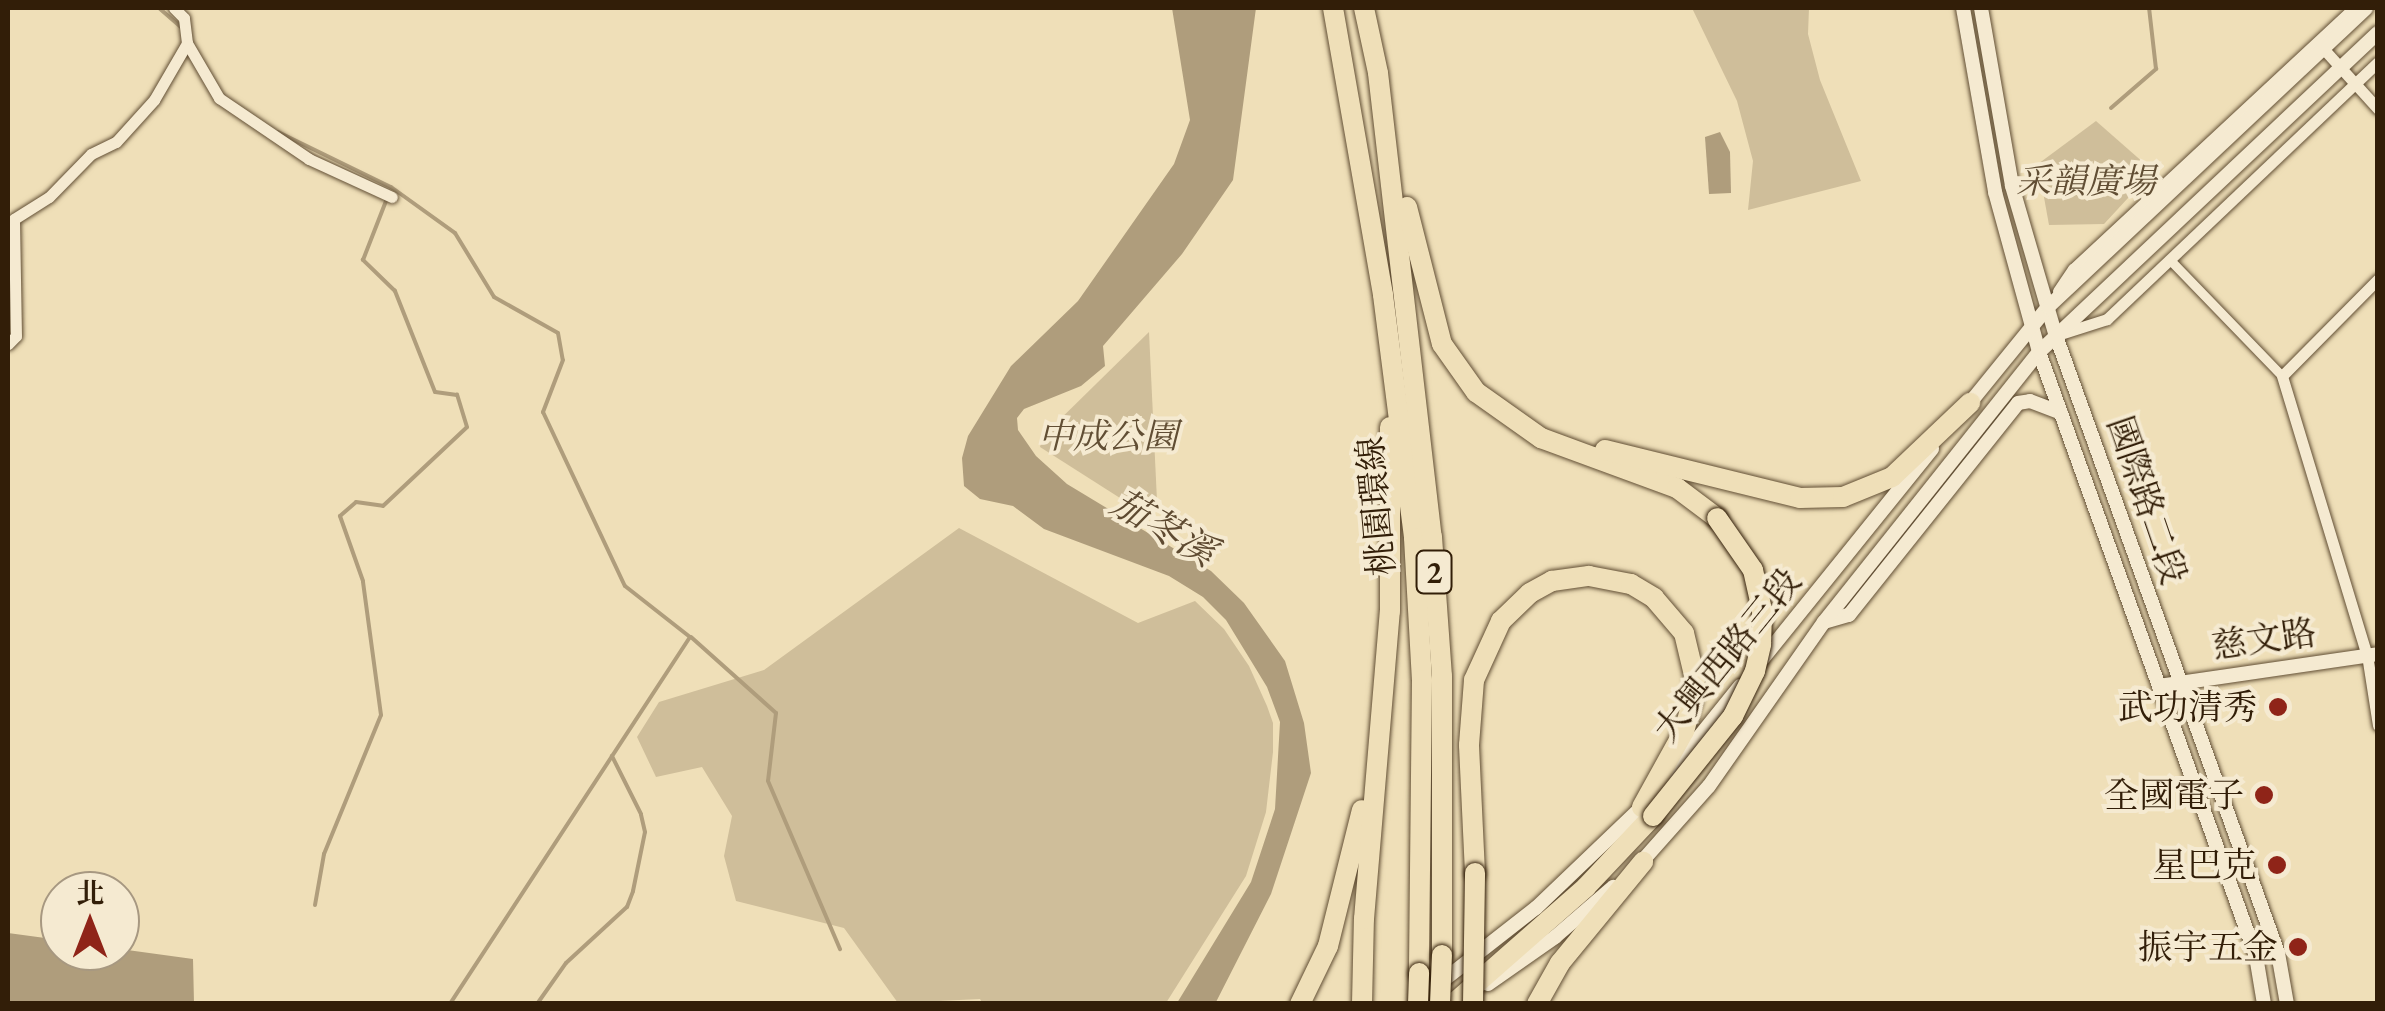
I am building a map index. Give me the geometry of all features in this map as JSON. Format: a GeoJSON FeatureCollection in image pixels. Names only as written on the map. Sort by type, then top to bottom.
{"type":"FeatureCollection","features":[{"type":"Feature","properties":{"kind":"highway","name":"桃園環線"},"geometry":{"type":"LineString","coordinates":[[1332,8],[1383,295],[1410,503],[1421,662],[1416,1004]]}},
{"type":"Feature","properties":{"kind":"highway"},"geometry":{"type":"LineString","coordinates":[[1364,8],[1398,190],[1442,344],[1456,369],[1500,412],[1541,438],[1676,488],[1717,518],[1753,570],[1762,610],[1755,671],[1733,716],[1586,887],[1453,1004]]}},
{"type":"Feature","properties":{"kind":"highway","name":"桃園環線"},"geometry":{"type":"LineString","coordinates":[[1398,190],[1440,642],[1440,1004]]}},
{"type":"Feature","properties":{"kind":"highway"},"geometry":{"type":"LineString","coordinates":[[1362,1004],[1362,954],[1385,676],[1393,493],[1383,295]]}},
{"type":"Feature","properties":{"kind":"highway"},"geometry":{"type":"LineString","coordinates":[[1500,412],[1582,444],[1777,493],[1825,499],[1859,493],[1892,477],[1970,403]]}},
{"type":"Feature","properties":{"kind":"highway"},"geometry":{"type":"LineString","coordinates":[[1472,1004],[1475,873],[1468,744],[1474,680],[1501,621],[1530,592],[1552,582],[1590,576],[1631,584],[1654,598],[1684,633],[1694,679],[1692,702],[1648,811]]}},
{"type":"Feature","properties":{"kind":"highway"},"geometry":{"type":"LineString","coordinates":[[1300,1004],[1318,970],[1337,918],[1368,782],[1385,676]]}},
{"type":"Feature","properties":{"kind":"highway"},"geometry":{"type":"LineString","coordinates":[[1537,1004],[1560,962],[1643,862]]}},
{"type":"Feature","properties":{"kind":"street"},"geometry":{"type":"LineString","coordinates":[[174,8],[223,101],[309,159],[388,194]]}},
{"type":"Feature","properties":{"kind":"street","name":"國際路二段"},"geometry":{"type":"LineString","coordinates":[[1963,8],[1994,192],[2039,352],[2256,956],[2264,1004]]}},
{"type":"Feature","properties":{"kind":"street","name":"國際路二段"},"geometry":{"type":"LineString","coordinates":[[1982,8],[2012,186],[2056,336],[2278,953],[2287,1004]]}},
{"type":"Feature","properties":{"kind":"street","name":"大興西路三段"},"geometry":{"type":"LineString","coordinates":[[1416,1004],[1648,811],[2048,307],[2354,8]]}},
{"type":"Feature","properties":{"kind":"street","name":"大興西路三段"},"geometry":{"type":"LineString","coordinates":[[2320,45],[2366,8]]}},
{"type":"Feature","properties":{"kind":"street","name":"大興西路三段"},"geometry":{"type":"LineString","coordinates":[[1460,1004],[1555,937],[1643,862],[1709,786],[1824,622],[2039,352],[2378,33]]}},
{"type":"Feature","properties":{"kind":"street"},"geometry":{"type":"LineString","coordinates":[[8,344],[16,336],[14,219],[49,197],[91,154],[116,142],[154,100],[186,35]]}},
{"type":"Feature","properties":{"kind":"street"},"geometry":{"type":"LineString","coordinates":[[2320,45],[2378,109]]}},
{"type":"Feature","properties":{"kind":"street","name":"大興西路三段"},"geometry":{"type":"LineString","coordinates":[[2056,336],[2107,319],[2172,262],[2378,62]]}},
{"type":"Feature","properties":{"kind":"street"},"geometry":{"type":"LineString","coordinates":[[2172,262],[2282,376],[2372,654],[2378,725]]}},
{"type":"Feature","properties":{"kind":"street"},"geometry":{"type":"LineString","coordinates":[[2282,376],[2378,279]]}},
{"type":"Feature","properties":{"kind":"street"},"geometry":{"type":"LineString","coordinates":[[1824,622],[1849,615],[2018,403],[2030,401],[2060,413]]}},
{"type":"Feature","properties":{"kind":"street","name":"慈文路"},"geometry":{"type":"LineString","coordinates":[[2159,686],[2372,654]]}},
{"type":"Feature","properties":{"kind":"green space"},"geometry":{"type":"Polygon","coordinates":[[[1692,8],[1809,8],[1808,34],[1820,80],[1861,181],[1748,210],[1753,161],[1737,101],[1692,8]]]}},
{"type":"Feature","properties":{"kind":"green space","name":"采韻廣場"},"geometry":{"type":"Polygon","coordinates":[[[2096,121],[2153,171],[2104,224],[2049,225],[2038,164],[2096,121]]]}},
{"type":"Feature","properties":{"kind":"green space","name":"中成公園"},"geometry":{"type":"Polygon","coordinates":[[[1149,332],[1157,501],[1131,505],[1040,447],[1043,436],[1149,332]]]}},
{"type":"Feature","properties":{"kind":"green space"},"geometry":{"type":"Polygon","coordinates":[[[959,528],[1138,623],[1195,601],[1224,629],[1249,666],[1267,706],[1273,723],[1273,752],[1266,812],[1246,876],[1166,1003],[983,1004],[980,999],[898,1003],[844,928],[736,901],[724,856],[732,816],[702,767],[656,777],[637,737],[659,702],[764,670],[959,528]]]}},
{"type":"Feature","properties":{"kind":"shaded area"},"geometry":{"type":"Polygon","coordinates":[[[1172,8],[1256,8],[1233,180],[1182,254],[1103,346],[1105,366],[1081,386],[1024,409],[1017,418],[1018,430],[1036,456],[1067,484],[1211,571],[1244,603],[1285,661],[1304,723],[1311,773],[1271,894],[1215,1004],[1177,1003],[1251,882],[1275,809],[1280,722],[1267,687],[1226,620],[1203,597],[1169,576],[1044,529],[1013,506],[980,499],[964,486],[962,458],[968,436],[1011,366],[1078,301],[1174,164],[1190,120],[1172,8]]]}},
{"type":"Feature","properties":{"kind":"shaded area"},"geometry":{"type":"Polygon","coordinates":[[[1720,132],[1730,152],[1731,193],[1709,194],[1705,137],[1720,132]]]}},
{"type":"Feature","properties":{"kind":"shaded area"},"geometry":{"type":"Polygon","coordinates":[[[8,933],[40,937],[40,971],[140,971],[140,952],[193,959],[194,1003],[8,1003],[8,933]]]}},
{"type":"Feature","properties":{"kind":"waterway"},"geometry":{"type":"LineString","coordinates":[[159,8],[181,27]]}},
{"type":"Feature","properties":{"kind":"waterway"},"geometry":{"type":"LineString","coordinates":[[2111,108],[2156,69],[2149,8]]}},
{"type":"Feature","properties":{"kind":"waterway"},"geometry":{"type":"LineString","coordinates":[[278,132],[391,187],[455,233],[494,297],[558,333],[563,360],[543,412],[625,586],[690,637],[450,1004]]}},
{"type":"Feature","properties":{"kind":"waterway"},"geometry":{"type":"LineString","coordinates":[[315,905],[324,854],[381,715],[363,581],[340,516],[356,502],[383,506],[467,427],[457,395],[435,392],[395,291],[363,260],[388,196]]}},
{"type":"Feature","properties":{"kind":"waterway"},"geometry":{"type":"LineString","coordinates":[[691,637],[776,713],[768,781],[840,949]]}},
{"type":"Feature","properties":{"kind":"waterway"},"geometry":{"type":"LineString","coordinates":[[537,1004],[566,963],[627,907],[633,891],[645,832],[641,814],[612,756]]}},
{"type":"Feature","properties":{"kind":"place","name":"武功清秀"},"geometry":{"type":"Point","coordinates":[2278,707]}},
{"type":"Feature","properties":{"kind":"place","name":"全國電子"},"geometry":{"type":"Point","coordinates":[2264,795]}},
{"type":"Feature","properties":{"kind":"place","name":"星巴克"},"geometry":{"type":"Point","coordinates":[2277,865]}},
{"type":"Feature","properties":{"kind":"place","name":"振宇五金"},"geometry":{"type":"Point","coordinates":[2298,947]}},
{"type":"Feature","properties":{"kind":"water label","name":"茄苳溪"},"geometry":{"type":"Point","coordinates":[1164,527]}}]}
